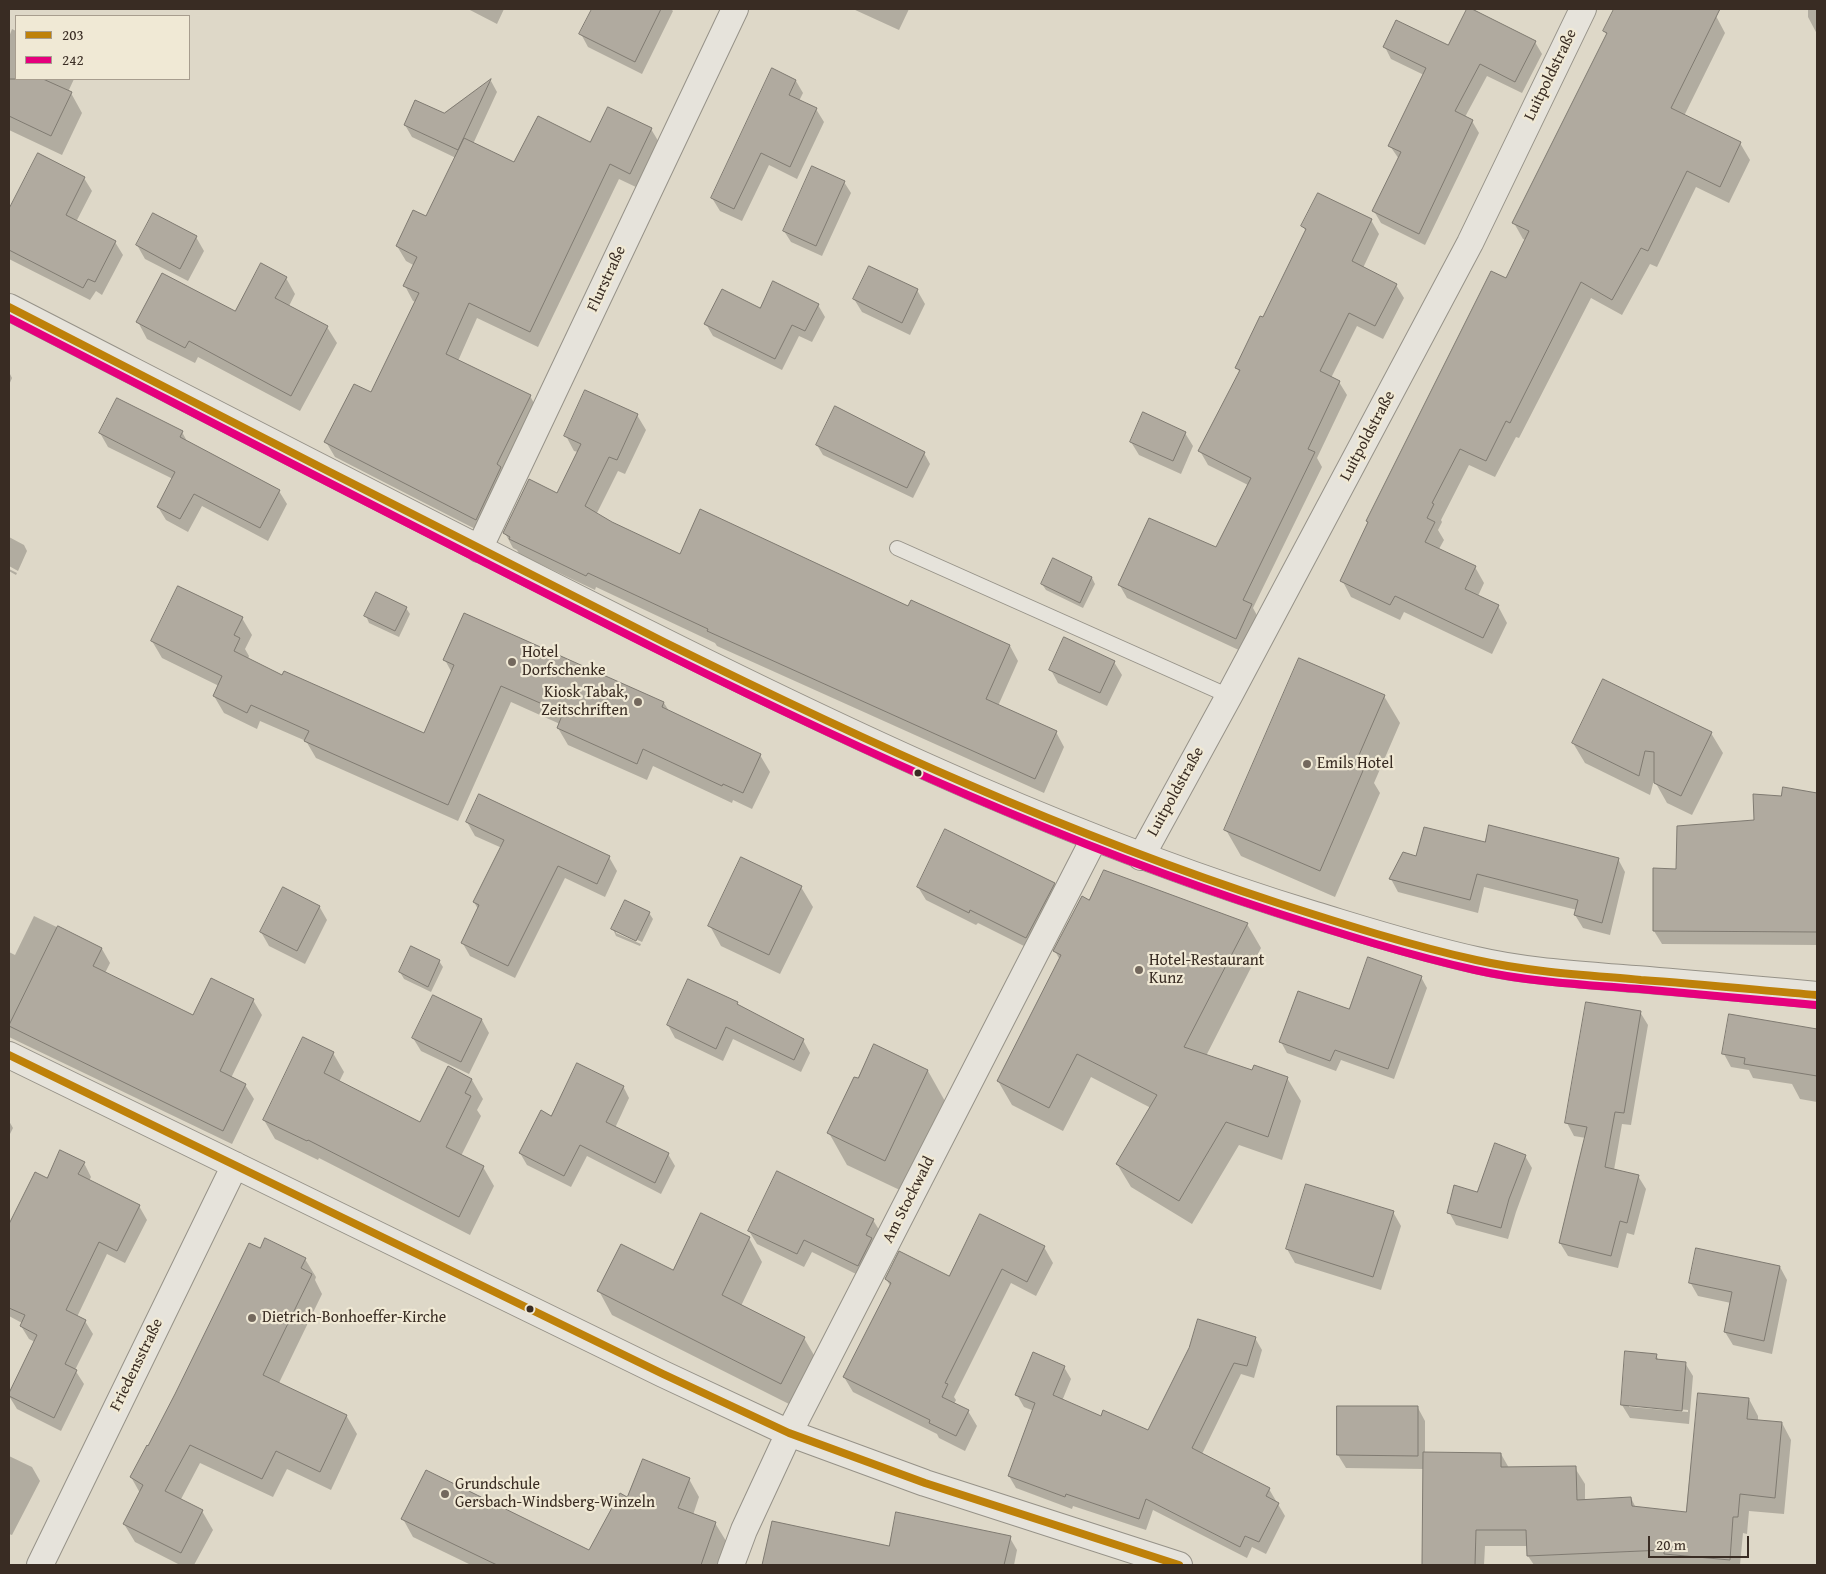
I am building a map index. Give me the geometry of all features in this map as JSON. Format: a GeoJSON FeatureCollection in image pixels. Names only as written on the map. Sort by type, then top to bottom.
{"type":"FeatureCollection","features":[{"type":"Feature","properties":{"kind":"street","name":"Flurstraße"},"geometry":{"type":"LineString","coordinates":[[478,549],[735,9]]}},
{"type":"Feature","properties":{"kind":"street","name":"Luitpoldstraße"},"geometry":{"type":"LineString","coordinates":[[1141,857],[1229,696],[1470,243],[1583,9]]}},
{"type":"Feature","properties":{"kind":"street"},"geometry":{"type":"LineString","coordinates":[[9,307],[478,549],[740,680],[896,754],[1094,839],[1141,857],[1266,900],[1422,948],[1482,962],[1546,971],[1817,995]]}},
{"type":"Feature","properties":{"kind":"street","name":"Am Stockwald"},"geometry":{"type":"LineString","coordinates":[[731,1565],[744,1530],[789,1433],[1094,839]]}},
{"type":"Feature","properties":{"kind":"street"},"geometry":{"type":"LineString","coordinates":[[9,1055],[663,1374],[789,1433],[925,1483],[1179,1565]]}},
{"type":"Feature","properties":{"kind":"street","name":"Friedensstraße"},"geometry":{"type":"LineString","coordinates":[[40,1565],[235,1165]]}},
{"type":"Feature","properties":{"kind":"lane"},"geometry":{"type":"LineString","coordinates":[[897,548],[1229,696]]}},
{"type":"Feature","properties":{"kind":"building"},"geometry":{"type":"Polygon","coordinates":[[[592,9],[661,9],[635,62],[579,34],[592,9]]]}},
{"type":"Feature","properties":{"kind":"building"},"geometry":{"type":"Polygon","coordinates":[[[1467,9],[1472,9],[1536,41],[1515,82],[1480,64],[1455,111],[1473,120],[1419,234],[1372,211],[1401,152],[1388,146],[1426,68],[1383,47],[1396,20],[1448,45],[1467,9]]]}},
{"type":"Feature","properties":{"kind":"building"},"geometry":{"type":"Polygon","coordinates":[[[1614,9],[1720,9],[1671,108],[1741,142],[1720,187],[1687,171],[1648,251],[1641,248],[1612,300],[1581,282],[1510,423],[1506,421],[1486,461],[1460,449],[1432,503],[1434,504],[1427,518],[1435,522],[1425,542],[1476,566],[1465,589],[1499,605],[1483,638],[1395,596],[1390,605],[1340,581],[1368,522],[1366,521],[1491,271],[1506,278],[1529,231],[1512,223],[1607,33],[1603,31],[1614,9]]]}},
{"type":"Feature","properties":{"kind":"building"},"geometry":{"type":"Polygon","coordinates":[[[772,68],[796,80],[789,95],[817,108],[790,167],[761,153],[734,209],[711,198],[772,68]]]}},
{"type":"Feature","properties":{"kind":"building"},"geometry":{"type":"Polygon","coordinates":[[[9,79],[45,80],[72,92],[51,136],[9,116],[9,79]]]}},
{"type":"Feature","properties":{"kind":"building"},"geometry":{"type":"Polygon","coordinates":[[[491,79],[458,150],[404,125],[415,100],[444,113],[491,79]]]}},
{"type":"Feature","properties":{"kind":"building"},"geometry":{"type":"Polygon","coordinates":[[[608,107],[652,128],[630,174],[610,164],[530,332],[469,303],[446,354],[531,395],[497,464],[501,467],[476,520],[324,442],[354,384],[371,392],[419,293],[403,286],[417,257],[396,246],[413,210],[426,216],[464,138],[514,162],[538,116],[590,142],[608,107]]]}},
{"type":"Feature","properties":{"kind":"building"},"geometry":{"type":"Polygon","coordinates":[[[38,153],[85,177],[66,215],[116,241],[95,282],[88,279],[83,288],[9,250],[9,209],[38,153]]]}},
{"type":"Feature","properties":{"kind":"building"},"geometry":{"type":"Polygon","coordinates":[[[812,166],[845,181],[816,246],[783,231],[812,166]]]}},
{"type":"Feature","properties":{"kind":"building"},"geometry":{"type":"Polygon","coordinates":[[[1318,193],[1372,219],[1352,261],[1397,284],[1375,326],[1349,313],[1320,371],[1340,381],[1308,449],[1315,452],[1243,600],[1252,604],[1236,639],[1118,585],[1149,518],[1216,547],[1251,478],[1198,451],[1240,370],[1235,368],[1260,316],[1263,317],[1306,229],[1301,226],[1318,193]]]}},
{"type":"Feature","properties":{"kind":"building"},"geometry":{"type":"Polygon","coordinates":[[[153,213],[197,236],[180,269],[136,245],[153,213]]]}},
{"type":"Feature","properties":{"kind":"building"},"geometry":{"type":"Polygon","coordinates":[[[261,263],[287,277],[275,298],[328,326],[291,396],[189,341],[185,348],[136,322],[162,273],[235,311],[261,263]]]}},
{"type":"Feature","properties":{"kind":"building"},"geometry":{"type":"Polygon","coordinates":[[[869,266],[918,289],[902,323],[853,299],[869,266]]]}},
{"type":"Feature","properties":{"kind":"building"},"geometry":{"type":"Polygon","coordinates":[[[773,281],[819,304],[805,331],[792,325],[775,359],[704,324],[722,289],[760,308],[773,281]]]}},
{"type":"Feature","properties":{"kind":"building"},"geometry":{"type":"Polygon","coordinates":[[[585,390],[638,414],[617,460],[609,457],[585,506],[612,522],[680,554],[700,509],[908,606],[911,600],[1010,645],[986,699],[1057,731],[1035,779],[707,631],[708,629],[588,573],[586,576],[509,539],[510,537],[503,533],[529,479],[557,493],[581,444],[564,436],[585,390]]]}},
{"type":"Feature","properties":{"kind":"building"},"geometry":{"type":"Polygon","coordinates":[[[117,398],[183,431],[180,437],[280,490],[260,528],[194,494],[180,519],[157,507],[175,472],[99,433],[117,398]]]}},
{"type":"Feature","properties":{"kind":"building"},"geometry":{"type":"Polygon","coordinates":[[[835,406],[925,452],[907,488],[816,445],[835,406]]]}},
{"type":"Feature","properties":{"kind":"building"},"geometry":{"type":"Polygon","coordinates":[[[1143,412],[1186,432],[1173,461],[1130,442],[1143,412]]]}},
{"type":"Feature","properties":{"kind":"building"},"geometry":{"type":"Polygon","coordinates":[[[1053,558],[1092,577],[1080,603],[1041,584],[1053,558]]]}},
{"type":"Feature","properties":{"kind":"building"},"geometry":{"type":"Polygon","coordinates":[[[178,586],[243,617],[234,635],[240,638],[234,651],[282,675],[284,671],[424,733],[454,665],[443,660],[464,613],[664,702],[662,707],[761,754],[743,793],[723,784],[722,786],[643,749],[637,764],[557,728],[563,713],[501,686],[448,805],[304,741],[309,731],[251,705],[247,713],[213,696],[222,676],[151,641],[178,586]]]}},
{"type":"Feature","properties":{"kind":"building"},"geometry":{"type":"Polygon","coordinates":[[[376,592],[407,607],[395,631],[364,616],[376,592]]]}},
{"type":"Feature","properties":{"kind":"building"},"geometry":{"type":"Polygon","coordinates":[[[1064,637],[1115,661],[1100,693],[1049,670],[1064,637]]]}},
{"type":"Feature","properties":{"kind":"building","name":"Emils Hotel"},"geometry":{"type":"Polygon","coordinates":[[[1299,658],[1385,695],[1356,762],[1365,766],[1320,871],[1224,830],[1299,658]]]}},
{"type":"Feature","properties":{"kind":"building"},"geometry":{"type":"Polygon","coordinates":[[[1603,679],[1712,732],[1681,796],[1654,783],[1654,752],[1645,751],[1639,776],[1572,743],[1603,679]]]}},
{"type":"Feature","properties":{"kind":"building"},"geometry":{"type":"Polygon","coordinates":[[[1783,787],[1817,793],[1817,932],[1653,931],[1653,868],[1676,869],[1677,826],[1754,820],[1753,794],[1781,796],[1783,787]]]}},
{"type":"Feature","properties":{"kind":"building"},"geometry":{"type":"Polygon","coordinates":[[[479,794],[610,856],[597,884],[558,866],[508,966],[461,943],[479,905],[473,902],[504,840],[466,822],[479,794]]]}},
{"type":"Feature","properties":{"kind":"building"},"geometry":{"type":"Polygon","coordinates":[[[1489,825],[1619,858],[1602,923],[1574,915],[1578,900],[1477,874],[1470,900],[1389,879],[1403,852],[1416,856],[1424,827],[1485,842],[1489,825]]]}},
{"type":"Feature","properties":{"kind":"building"},"geometry":{"type":"Polygon","coordinates":[[[945,829],[1055,883],[1026,938],[970,910],[969,913],[917,887],[945,829]]]}},
{"type":"Feature","properties":{"kind":"building"},"geometry":{"type":"Polygon","coordinates":[[[741,857],[802,886],[769,955],[708,926],[741,857]]]}},
{"type":"Feature","properties":{"kind":"building","name":"Hotel-Restaurant Kunz"},"geometry":{"type":"Polygon","coordinates":[[[1104,870],[1248,923],[1184,1047],[1252,1070],[1254,1065],[1288,1077],[1268,1137],[1226,1122],[1179,1201],[1116,1164],[1157,1095],[1077,1054],[1049,1108],[997,1081],[1061,955],[1053,951],[1082,896],[1089,900],[1104,870]]]}},
{"type":"Feature","properties":{"kind":"building"},"geometry":{"type":"Polygon","coordinates":[[[283,887],[320,906],[297,951],[260,932],[283,887]]]}},
{"type":"Feature","properties":{"kind":"building"},"geometry":{"type":"Polygon","coordinates":[[[625,900],[650,912],[636,941],[611,929],[625,900]]]}},
{"type":"Feature","properties":{"kind":"building"},"geometry":{"type":"Polygon","coordinates":[[[58,926],[102,948],[93,966],[193,1015],[211,978],[254,999],[220,1071],[246,1084],[223,1131],[9,1026],[58,926]]]}},
{"type":"Feature","properties":{"kind":"building"},"geometry":{"type":"Polygon","coordinates":[[[411,946],[440,960],[428,987],[399,972],[411,946]]]}},
{"type":"Feature","properties":{"kind":"building"},"geometry":{"type":"Polygon","coordinates":[[[1368,957],[1422,976],[1388,1069],[1335,1050],[1330,1061],[1279,1042],[1298,991],[1349,1009],[1368,957]]]}},
{"type":"Feature","properties":{"kind":"building"},"geometry":{"type":"Polygon","coordinates":[[[688,979],[738,1002],[737,1004],[804,1039],[794,1060],[726,1027],[716,1049],[667,1025],[688,979]]]}},
{"type":"Feature","properties":{"kind":"building"},"geometry":{"type":"Polygon","coordinates":[[[433,995],[482,1019],[461,1062],[412,1038],[433,995]]]}},
{"type":"Feature","properties":{"kind":"building"},"geometry":{"type":"Polygon","coordinates":[[[1586,1002],[1641,1011],[1624,1113],[1615,1112],[1605,1167],[1639,1175],[1627,1223],[1620,1221],[1611,1256],[1559,1243],[1587,1127],[1565,1123],[1586,1002]]]}},
{"type":"Feature","properties":{"kind":"building"},"geometry":{"type":"Polygon","coordinates":[[[1729,1014],[1817,1029],[1817,1076],[1744,1064],[1745,1058],[1722,1054],[1729,1014]]]}},
{"type":"Feature","properties":{"kind":"building"},"geometry":{"type":"Polygon","coordinates":[[[303,1037],[334,1052],[324,1073],[420,1122],[448,1066],[472,1079],[465,1093],[471,1096],[446,1147],[484,1166],[459,1217],[308,1140],[263,1120],[303,1037]]]}},
{"type":"Feature","properties":{"kind":"building"},"geometry":{"type":"Polygon","coordinates":[[[874,1044],[928,1070],[885,1161],[827,1133],[854,1077],[858,1078],[874,1044]]]}},
{"type":"Feature","properties":{"kind":"building"},"geometry":{"type":"Polygon","coordinates":[[[577,1063],[624,1086],[606,1122],[669,1153],[655,1183],[580,1145],[564,1176],[519,1153],[541,1110],[551,1116],[577,1063]]]}},
{"type":"Feature","properties":{"kind":"building"},"geometry":{"type":"Polygon","coordinates":[[[1495,1143],[1526,1155],[1509,1199],[1501,1228],[1447,1213],[1454,1185],[1477,1192],[1495,1143]]]}},
{"type":"Feature","properties":{"kind":"building"},"geometry":{"type":"Polygon","coordinates":[[[60,1150],[85,1162],[78,1174],[140,1205],[117,1251],[99,1242],[66,1310],[86,1320],[65,1364],[77,1370],[54,1418],[9,1396],[37,1335],[20,1326],[25,1315],[9,1308],[9,1224],[35,1172],[47,1178],[60,1150]]]}},
{"type":"Feature","properties":{"kind":"building"},"geometry":{"type":"Polygon","coordinates":[[[777,1171],[874,1219],[866,1235],[872,1238],[858,1266],[804,1240],[797,1254],[748,1231],[777,1171]]]}},
{"type":"Feature","properties":{"kind":"building"},"geometry":{"type":"Polygon","coordinates":[[[1306,1184],[1394,1211],[1373,1277],[1286,1249],[1306,1184]]]}},
{"type":"Feature","properties":{"kind":"building"},"geometry":{"type":"Polygon","coordinates":[[[701,1213],[750,1237],[722,1295],[805,1337],[781,1384],[597,1291],[621,1244],[673,1270],[701,1213]]]}},
{"type":"Feature","properties":{"kind":"building"},"geometry":{"type":"Polygon","coordinates":[[[980,1214],[1045,1246],[1027,1282],[1002,1269],[945,1383],[948,1384],[942,1397],[969,1410],[956,1436],[929,1423],[930,1420],[843,1377],[891,1283],[885,1279],[899,1251],[949,1276],[980,1214]]]}},
{"type":"Feature","properties":{"kind":"building"},"geometry":{"type":"Polygon","coordinates":[[[265,1238],[306,1258],[301,1268],[312,1274],[263,1375],[347,1415],[320,1472],[276,1451],[262,1479],[190,1445],[165,1491],[203,1510],[181,1553],[123,1524],[143,1485],[130,1477],[175,1394],[249,1243],[260,1248],[265,1238]]]}},
{"type":"Feature","properties":{"kind":"building"},"geometry":{"type":"Polygon","coordinates":[[[1696,1248],[1780,1266],[1764,1341],[1724,1332],[1732,1292],[1689,1283],[1696,1248]]]}},
{"type":"Feature","properties":{"kind":"building"},"geometry":{"type":"Polygon","coordinates":[[[1198,1319],[1256,1337],[1247,1366],[1234,1363],[1192,1448],[1270,1488],[1266,1496],[1279,1503],[1259,1542],[1245,1536],[1240,1547],[1146,1499],[1139,1519],[1066,1494],[1065,1497],[1008,1476],[1035,1403],[1015,1395],[1033,1352],[1065,1366],[1053,1395],[1101,1416],[1103,1410],[1148,1430],[1189,1348],[1198,1319]]]}},
{"type":"Feature","properties":{"kind":"building"},"geometry":{"type":"Polygon","coordinates":[[[1625,1351],[1657,1354],[1656,1359],[1686,1362],[1682,1411],[1621,1405],[1625,1351]]]}},
{"type":"Feature","properties":{"kind":"building"},"geometry":{"type":"Polygon","coordinates":[[[1698,1393],[1749,1398],[1747,1419],[1782,1422],[1775,1498],[1740,1494],[1738,1517],[1733,1517],[1730,1560],[1664,1554],[1664,1550],[1527,1556],[1526,1530],[1476,1530],[1475,1565],[1422,1565],[1423,1452],[1501,1453],[1501,1467],[1576,1466],[1577,1500],[1631,1497],[1632,1506],[1686,1512],[1698,1393]]]}},
{"type":"Feature","properties":{"kind":"building"},"geometry":{"type":"Polygon","coordinates":[[[1337,1406],[1418,1406],[1418,1456],[1337,1455],[1337,1406]]]}},
{"type":"Feature","properties":{"kind":"building"},"geometry":{"type":"Polygon","coordinates":[[[643,1459],[690,1478],[678,1508],[716,1522],[701,1565],[497,1565],[401,1519],[426,1470],[589,1550],[620,1493],[627,1497],[643,1459]]]}},
{"type":"Feature","properties":{"kind":"building"},"geometry":{"type":"Polygon","coordinates":[[[896,1512],[1011,1536],[1004,1565],[762,1565],[772,1521],[889,1546],[896,1512]]]}},
{"type":"Feature","properties":{"kind":"transit line","name":"203"},"geometry":{"type":"LineString","coordinates":[[9,307],[500,559],[739,679],[966,784],[1121,847],[1302,911],[1401,941],[1476,960],[1558,973],[1817,995]]}},
{"type":"Feature","properties":{"kind":"transit line","name":"242"},"geometry":{"type":"LineString","coordinates":[[9,318],[500,570],[739,690],[890,761],[1042,827],[1120,857],[1198,886],[1326,929],[1400,951],[1475,970],[1557,982],[1816,1005]]}},
{"type":"Feature","properties":{"kind":"transit line","name":"203"},"geometry":{"type":"LineString","coordinates":[[9,1055],[663,1374],[789,1433],[925,1483],[1179,1565]]}},
{"type":"Feature","properties":{"kind":"place","name":"Hotel Dorfschenke"},"geometry":{"type":"Point","coordinates":[512,662]}},
{"type":"Feature","properties":{"kind":"place","name":"Kiosk Tabak, Zeitschriften"},"geometry":{"type":"Point","coordinates":[638,702]}},
{"type":"Feature","properties":{"kind":"place","name":"Emils Hotel"},"geometry":{"type":"Point","coordinates":[1307,764]}},
{"type":"Feature","properties":{"kind":"place","name":"Hotel-Restaurant Kunz"},"geometry":{"type":"Point","coordinates":[1139,970]}},
{"type":"Feature","properties":{"kind":"place","name":"Dietrich-Bonhoeffer-Kirche"},"geometry":{"type":"Point","coordinates":[252,1318]}},
{"type":"Feature","properties":{"kind":"place","name":"Grundschule Gersbach-Windsberg-Winzeln"},"geometry":{"type":"Point","coordinates":[445,1494]}}]}
